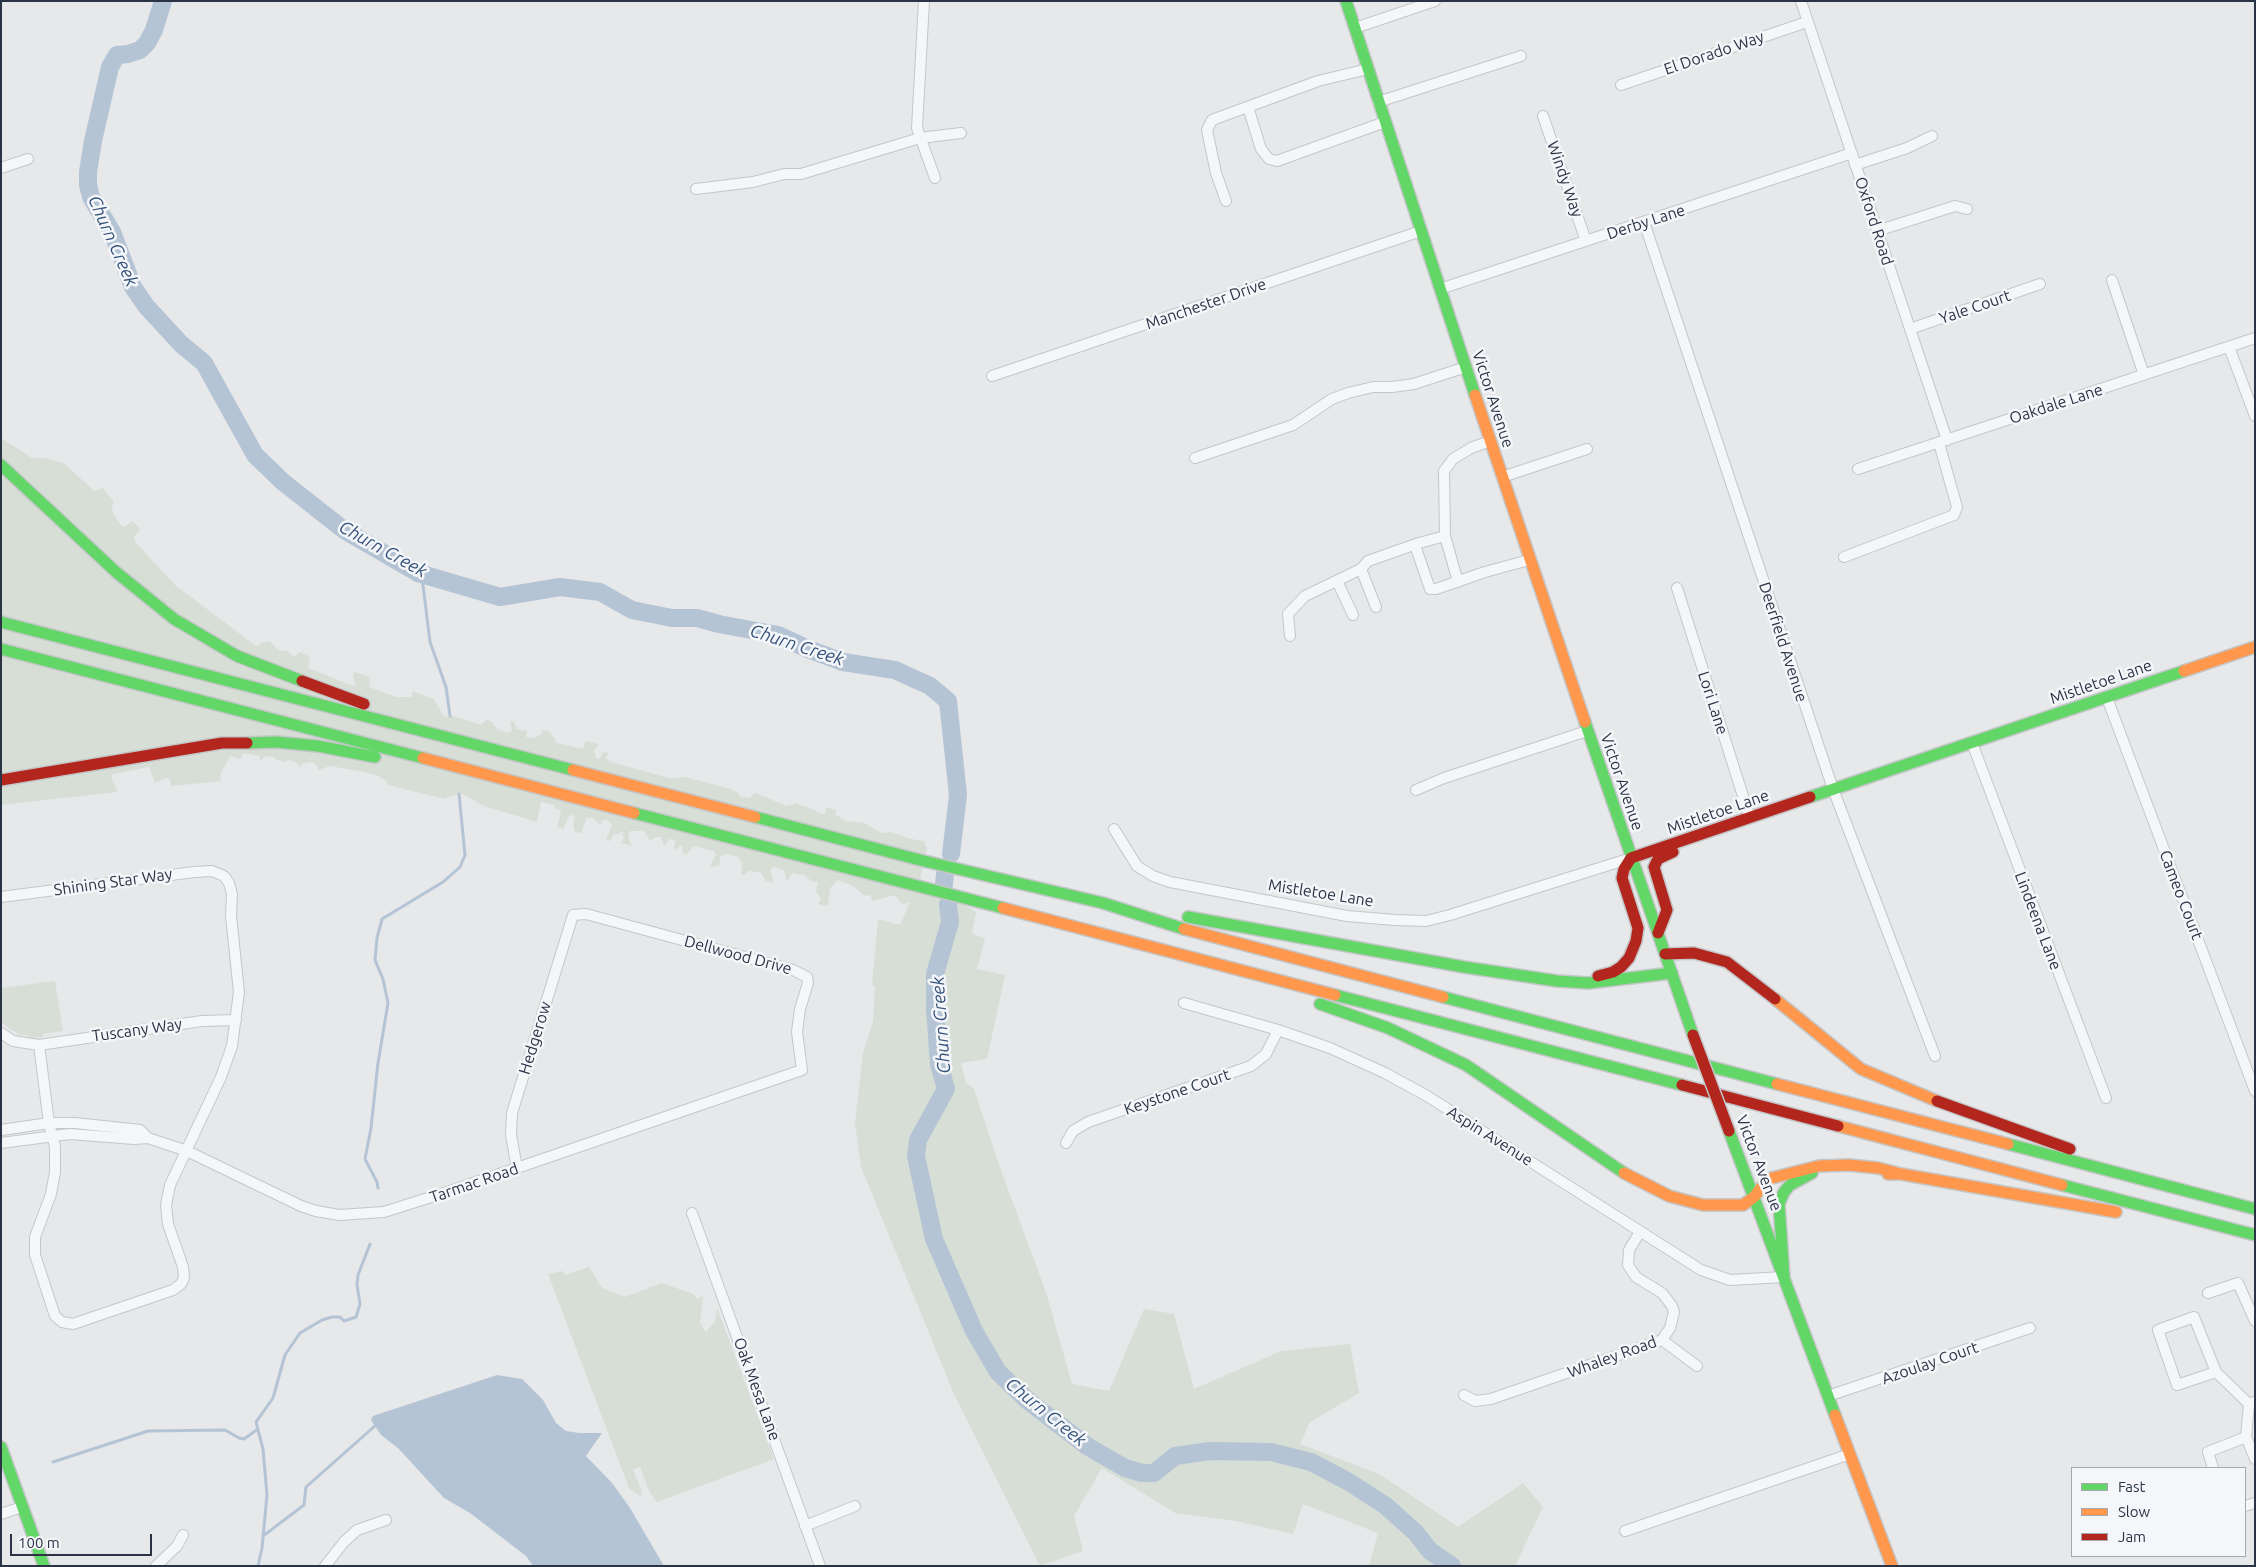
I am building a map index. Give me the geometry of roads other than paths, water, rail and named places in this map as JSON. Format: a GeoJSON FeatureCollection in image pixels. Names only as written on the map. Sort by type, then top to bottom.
{"type":"FeatureCollection","features":[{"type":"Feature","properties":{"kind":"main road","name":"Victor Avenue"},"geometry":{"type":"LineString","coordinates":[[1346,1],[1529,560],[1631,858],[1693,1034],[1892,1566]]}},
{"type":"Feature","properties":{"kind":"main road"},"geometry":{"type":"LineString","coordinates":[[1,465],[138,592],[162,611],[206,639],[265,668],[397,716],[440,735]]}},
{"type":"Feature","properties":{"kind":"main road"},"geometry":{"type":"LineString","coordinates":[[1,622],[924,861],[1103,903],[1170,925],[2255,1209]]}},
{"type":"Feature","properties":{"kind":"main road","name":"Mistletoe Lane"},"geometry":{"type":"LineString","coordinates":[[1631,858],[2255,647]]}},
{"type":"Feature","properties":{"kind":"main road"},"geometry":{"type":"LineString","coordinates":[[1,649],[408,753],[488,776],[2255,1235]]}},
{"type":"Feature","properties":{"kind":"main road"},"geometry":{"type":"LineString","coordinates":[[1,780],[191,747],[257,742],[318,746],[424,768],[488,776]]}},
{"type":"Feature","properties":{"kind":"main road"},"geometry":{"type":"LineString","coordinates":[[1658,933],[1667,910],[1653,871],[1657,860],[1700,840],[1706,832]]}},
{"type":"Feature","properties":{"kind":"main road"},"geometry":{"type":"LineString","coordinates":[[1557,981],[1599,976],[1613,972],[1629,958],[1636,941],[1638,928],[1622,874],[1631,858]]}},
{"type":"Feature","properties":{"kind":"main road"},"geometry":{"type":"LineString","coordinates":[[1103,903],[1125,904],[1280,934],[1557,981],[1588,984],[1672,973]]}},
{"type":"Feature","properties":{"kind":"main road"},"geometry":{"type":"LineString","coordinates":[[1665,954],[1694,953],[1727,962],[1748,976],[1837,1050],[1878,1078],[2108,1162],[2141,1180]]}},
{"type":"Feature","properties":{"kind":"main road"},"geometry":{"type":"LineString","coordinates":[[1244,972],[1267,985],[1388,1028],[1433,1048],[1466,1065],[1613,1167],[1647,1187],[1669,1196],[1703,1205],[1743,1205],[1754,1197],[1768,1179],[1806,1168],[1849,1166],[1878,1168],[1901,1174],[2068,1202],[2196,1227],[2222,1226]]}},
{"type":"Feature","properties":{"kind":"main road"},"geometry":{"type":"LineString","coordinates":[[1784,1277],[1779,1204],[1784,1192],[1790,1185],[1806,1175],[1827,1172],[1901,1174]]}},
{"type":"Feature","properties":{"kind":"main road"},"geometry":{"type":"LineString","coordinates":[[1,1447],[44,1566]]}},
{"type":"Feature","properties":{"kind":"street"},"geometry":{"type":"LineString","coordinates":[[924,1],[917,128],[935,178]]}},
{"type":"Feature","properties":{"kind":"street"},"geometry":{"type":"LineString","coordinates":[[1355,28],[1435,1]]}},
{"type":"Feature","properties":{"kind":"street","name":"Oxford Road"},"geometry":{"type":"LineString","coordinates":[[1801,1],[1910,329],[1943,442],[1957,507],[1954,515],[1844,557]]}},
{"type":"Feature","properties":{"kind":"street","name":"El Dorado Way"},"geometry":{"type":"LineString","coordinates":[[1621,85],[1808,22]]}},
{"type":"Feature","properties":{"kind":"street"},"geometry":{"type":"LineString","coordinates":[[1378,102],[1521,56]]}},
{"type":"Feature","properties":{"kind":"street"},"geometry":{"type":"LineString","coordinates":[[1226,201],[1216,173],[1207,130],[1212,120],[1318,81],[1368,69]]}},
{"type":"Feature","properties":{"kind":"street"},"geometry":{"type":"LineString","coordinates":[[1248,106],[1261,149],[1269,159],[1276,161],[1385,122]]}},
{"type":"Feature","properties":{"kind":"street","name":"Windy Way"},"geometry":{"type":"LineString","coordinates":[[1543,116],[1586,241]]}},
{"type":"Feature","properties":{"kind":"street"},"geometry":{"type":"LineString","coordinates":[[696,189],[753,182],[784,174],[801,174],[920,138],[961,133]]}},
{"type":"Feature","properties":{"kind":"street"},"geometry":{"type":"LineString","coordinates":[[1856,165],[1907,148],[1932,136]]}},
{"type":"Feature","properties":{"kind":"street","name":"Derby Lane"},"geometry":{"type":"LineString","coordinates":[[1440,290],[1852,153]]}},
{"type":"Feature","properties":{"kind":"street"},"geometry":{"type":"LineString","coordinates":[[1,168],[28,159]]}},
{"type":"Feature","properties":{"kind":"street"},"geometry":{"type":"LineString","coordinates":[[1877,231],[1955,206],[1967,209]]}},
{"type":"Feature","properties":{"kind":"street","name":"Deerfield Avenue"},"geometry":{"type":"LineString","coordinates":[[1644,222],[1834,790],[1935,1056]]}},
{"type":"Feature","properties":{"kind":"street","name":"Manchester Drive"},"geometry":{"type":"LineString","coordinates":[[992,376],[1421,231]]}},
{"type":"Feature","properties":{"kind":"street"},"geometry":{"type":"LineString","coordinates":[[2112,280],[2144,375]]}},
{"type":"Feature","properties":{"kind":"street","name":"Yale Court"},"geometry":{"type":"LineString","coordinates":[[1910,329],[2040,284]]}},
{"type":"Feature","properties":{"kind":"street","name":"Oakdale Lane"},"geometry":{"type":"LineString","coordinates":[[1858,469],[2255,338]]}},
{"type":"Feature","properties":{"kind":"street"},"geometry":{"type":"LineString","coordinates":[[2229,346],[2255,416]]}},
{"type":"Feature","properties":{"kind":"street"},"geometry":{"type":"LineString","coordinates":[[1195,458],[1280,430],[1300,421],[1332,400],[1348,393],[1373,387],[1408,385],[1466,367]]}},
{"type":"Feature","properties":{"kind":"street"},"geometry":{"type":"LineString","coordinates":[[1458,582],[1445,536],[1444,471],[1452,459],[1471,448],[1490,441]]}},
{"type":"Feature","properties":{"kind":"street"},"geometry":{"type":"LineString","coordinates":[[1502,478],[1587,449]]}},
{"type":"Feature","properties":{"kind":"street"},"geometry":{"type":"LineString","coordinates":[[1290,636],[1288,614],[1305,596],[1361,569],[1368,561],[1445,536]]}},
{"type":"Feature","properties":{"kind":"street"},"geometry":{"type":"LineString","coordinates":[[1415,545],[1430,589],[1436,589],[1529,560]]}},
{"type":"Feature","properties":{"kind":"street"},"geometry":{"type":"LineString","coordinates":[[1361,569],[1376,606]]}},
{"type":"Feature","properties":{"kind":"street"},"geometry":{"type":"LineString","coordinates":[[1337,581],[1353,615]]}},
{"type":"Feature","properties":{"kind":"street","name":"Lori Lane"},"geometry":{"type":"LineString","coordinates":[[1677,588],[1750,818]]}},
{"type":"Feature","properties":{"kind":"street","name":"Cameo Court"},"geometry":{"type":"LineString","coordinates":[[2107,698],[2255,1091]]}},
{"type":"Feature","properties":{"kind":"street"},"geometry":{"type":"LineString","coordinates":[[1416,790],[1444,778],[1587,731]]}},
{"type":"Feature","properties":{"kind":"street","name":"Lindeena Lane"},"geometry":{"type":"LineString","coordinates":[[1972,743],[2106,1098]]}},
{"type":"Feature","properties":{"kind":"street","name":"Mistletoe Lane"},"geometry":{"type":"LineString","coordinates":[[1114,829],[1137,866],[1153,876],[1170,882],[1347,916],[1395,920],[1426,921],[1450,915],[1631,858]]}},
{"type":"Feature","properties":{"kind":"street","name":"Shining Star Way"},"geometry":{"type":"LineString","coordinates":[[1,897],[194,872],[212,871],[224,876],[229,883],[232,894],[231,916],[239,992],[236,1020]]}},
{"type":"Feature","properties":{"kind":"street","name":"Dellwood Drive"},"geometry":{"type":"LineString","coordinates":[[577,913],[624,924],[804,974],[808,983],[800,1009],[797,1032],[802,1070]]}},
{"type":"Feature","properties":{"kind":"street","name":"Hedgerow"},"geometry":{"type":"LineString","coordinates":[[517,1168],[511,1135],[514,1107],[571,918],[577,913]]}},
{"type":"Feature","properties":{"kind":"street","name":"Aspin Avenue"},"geometry":{"type":"LineString","coordinates":[[1184,1003],[1278,1030],[1330,1048],[1420,1091],[1701,1270],[1722,1279],[1738,1281],[1784,1277]]}},
{"type":"Feature","properties":{"kind":"street"},"geometry":{"type":"LineString","coordinates":[[39,1045],[49,1123],[55,1147],[55,1172],[51,1194],[35,1237],[35,1255],[55,1316],[62,1322],[73,1324],[173,1290],[181,1284],[184,1278],[184,1267],[168,1224],[166,1205],[170,1185],[221,1077],[232,1046],[236,1020]]}},
{"type":"Feature","properties":{"kind":"street","name":"Tuscany Way"},"geometry":{"type":"LineString","coordinates":[[1,1033],[13,1040],[39,1045],[202,1021],[236,1020]]}},
{"type":"Feature","properties":{"kind":"street","name":"Keystone Court"},"geometry":{"type":"LineString","coordinates":[[1066,1143],[1073,1131],[1088,1122],[1251,1066],[1266,1054],[1278,1030]]}},
{"type":"Feature","properties":{"kind":"street","name":"Tarmac Road"},"geometry":{"type":"LineString","coordinates":[[1,1143],[70,1134],[134,1139],[148,1138],[187,1151],[301,1206],[340,1216],[384,1212],[802,1070]]}},
{"type":"Feature","properties":{"kind":"street","name":"Tarmac Road"},"geometry":{"type":"LineString","coordinates":[[1,1130],[49,1123],[82,1124],[140,1130],[148,1138]]}},
{"type":"Feature","properties":{"kind":"street","name":"Oak Mesa Lane"},"geometry":{"type":"LineString","coordinates":[[692,1212],[820,1566]]}},
{"type":"Feature","properties":{"kind":"street","name":"Whaley Road"},"geometry":{"type":"LineString","coordinates":[[1464,1395],[1476,1401],[1491,1399],[1662,1340],[1670,1328],[1674,1312],[1672,1306],[1662,1293],[1636,1277],[1628,1265],[1629,1250],[1640,1232]]}},
{"type":"Feature","properties":{"kind":"street"},"geometry":{"type":"LineString","coordinates":[[2208,1293],[2238,1283],[2255,1321]]}},
{"type":"Feature","properties":{"kind":"street"},"geometry":{"type":"LineString","coordinates":[[2216,1372],[2177,1385],[2158,1330],[2194,1318],[2216,1372],[2252,1402],[2246,1437],[2255,1459]]}},
{"type":"Feature","properties":{"kind":"street","name":"Azoulay Court"},"geometry":{"type":"LineString","coordinates":[[1828,1396],[2030,1328]]}},
{"type":"Feature","properties":{"kind":"street"},"geometry":{"type":"LineString","coordinates":[[1662,1340],[1697,1366]]}},
{"type":"Feature","properties":{"kind":"street"},"geometry":{"type":"LineString","coordinates":[[2213,1467],[2208,1452],[2246,1437]]}},
{"type":"Feature","properties":{"kind":"street"},"geometry":{"type":"LineString","coordinates":[[1625,1531],[1850,1454]]}},
{"type":"Feature","properties":{"kind":"street"},"geometry":{"type":"LineString","coordinates":[[806,1526],[855,1506]]}},
{"type":"Feature","properties":{"kind":"street"},"geometry":{"type":"LineString","coordinates":[[1,1514],[22,1507]]}},
{"type":"Feature","properties":{"kind":"street"},"geometry":{"type":"LineString","coordinates":[[325,1566],[356,1530],[386,1520]]}},
{"type":"Feature","properties":{"kind":"street"},"geometry":{"type":"LineString","coordinates":[[156,1566],[177,1546],[183,1535]]}},
{"type":"Feature","properties":{"kind":"water"},"geometry":{"type":"Polygon","coordinates":[[[497,1375],[522,1379],[543,1400],[556,1423],[566,1431],[602,1433],[586,1456],[612,1483],[630,1508],[664,1566],[533,1566],[526,1556],[470,1513],[444,1498],[398,1448],[381,1435],[371,1420],[373,1416],[497,1375]]]}},
{"type":"Feature","properties":{"kind":"waterway","name":"Churn Creek"},"geometry":{"type":"LineString","coordinates":[[163,1],[154,30],[147,43],[140,50],[117,55],[110,67],[93,141],[88,185],[91,197],[112,232],[133,287],[146,306],[181,344],[204,363],[255,455],[283,482],[344,530],[418,573],[500,597],[560,587],[600,592],[632,610],[672,618],[697,618],[778,635],[843,662],[895,670],[930,686],[948,701],[958,795],[951,854]]}},
{"type":"Feature","properties":{"kind":"waterway"},"geometry":{"type":"LineString","coordinates":[[418,573],[423,585],[430,642],[446,687],[450,716]]}},
{"type":"Feature","properties":{"kind":"waterway"},"geometry":{"type":"LineString","coordinates":[[378,1188],[377,1182],[365,1159],[388,1003],[383,979],[375,960],[377,938],[382,919],[443,882],[460,867],[465,855],[459,794]]}},
{"type":"Feature","properties":{"kind":"waterway","name":"Churn Creek"},"geometry":{"type":"LineString","coordinates":[[944,885],[945,874]]}},
{"type":"Feature","properties":{"kind":"waterway","name":"Churn Creek"},"geometry":{"type":"LineString","coordinates":[[948,904],[950,922],[935,974],[935,1008],[939,1064],[946,1089],[918,1140],[916,1156],[934,1239],[974,1331],[998,1372],[1027,1400],[1087,1446],[1125,1468],[1142,1473],[1154,1473],[1175,1456],[1210,1451],[1271,1452],[1311,1462],[1349,1482],[1386,1506],[1416,1533],[1430,1551],[1452,1566]]}},
{"type":"Feature","properties":{"kind":"waterway"},"geometry":{"type":"LineString","coordinates":[[258,1566],[262,1548],[267,1495],[263,1449],[256,1422],[273,1398],[285,1355],[300,1333],[322,1320],[332,1317],[340,1317],[344,1321],[356,1317],[360,1304],[357,1285],[358,1275],[370,1244]]}},
{"type":"Feature","properties":{"kind":"waterway"},"geometry":{"type":"LineString","coordinates":[[263,1536],[304,1505],[306,1487],[376,1425]]}},
{"type":"Feature","properties":{"kind":"waterway"},"geometry":{"type":"LineString","coordinates":[[53,1462],[148,1431],[225,1430],[244,1439],[258,1429]]}}]}
